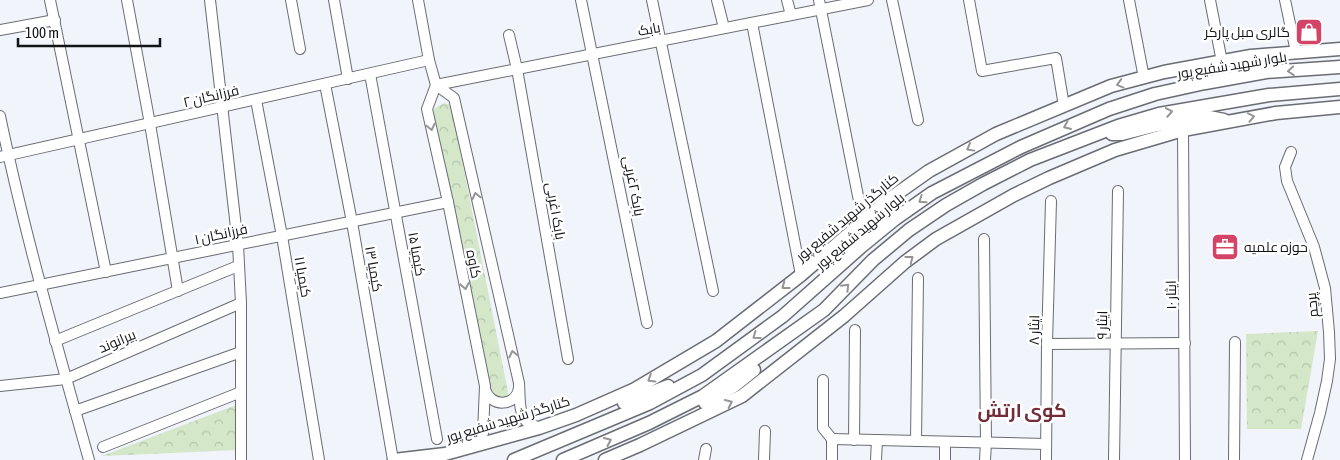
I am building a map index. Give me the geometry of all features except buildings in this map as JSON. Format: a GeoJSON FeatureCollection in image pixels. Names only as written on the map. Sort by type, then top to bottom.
{"type":"FeatureCollection","features":[{"type":"Feature","properties":{"kind":"main road","name":"کنارگذر شهید شفیع پور"},"geometry":{"type":"LineString","coordinates":[[394,460],[445,454],[539,428],[576,415],[635,389],[716,341],[801,274],[888,200],[929,170],[996,134],[1111,86],[1164,72],[1251,56],[1340,49]]}},
{"type":"Feature","properties":{"kind":"main road","name":"بلوار شهید شفیع پور"},"geometry":{"type":"LineString","coordinates":[[514,460],[650,403],[702,376],[784,316],[895,219],[932,193],[1021,147],[1109,109],[1155,94],[1266,72],[1340,67]]}},
{"type":"Feature","properties":{"kind":"main road"},"geometry":{"type":"LineString","coordinates":[[563,460],[649,423],[703,396],[824,310],[873,260],[909,230],[946,205],[1030,160],[1092,136],[1159,114],[1269,95],[1340,89]]}},
{"type":"Feature","properties":{"kind":"main road"},"geometry":{"type":"LineString","coordinates":[[605,460],[742,396],[844,316],[905,262],[936,239],[1014,195],[1049,178],[1115,150],[1183,130],[1276,113],[1340,107]]}},
{"type":"Feature","properties":{"kind":"main road"},"geometry":{"type":"LineString","coordinates":[[1092,136],[1122,134],[1204,116],[1230,121]]}},
{"type":"Feature","properties":{"kind":"main road"},"geometry":{"type":"LineString","coordinates":[[640,445],[669,421],[734,386],[761,364],[800,327]]}},
{"type":"Feature","properties":{"kind":"main road"},"geometry":{"type":"LineString","coordinates":[[576,415],[616,406],[654,391],[702,376]]}},
{"type":"Feature","properties":{"kind":"street"},"geometry":{"type":"LineString","coordinates":[[50,0],[106,272]]}},
{"type":"Feature","properties":{"kind":"street"},"geometry":{"type":"LineString","coordinates":[[127,0],[178,291]]}},
{"type":"Feature","properties":{"kind":"street"},"geometry":{"type":"LineString","coordinates":[[210,0],[238,245],[241,303],[241,460]]}},
{"type":"Feature","properties":{"kind":"street"},"geometry":{"type":"LineString","coordinates":[[292,0],[300,49]]}},
{"type":"Feature","properties":{"kind":"street"},"geometry":{"type":"LineString","coordinates":[[334,0],[348,79]]}},
{"type":"Feature","properties":{"kind":"street"},"geometry":{"type":"LineString","coordinates":[[418,0],[429,60],[436,85]]}},
{"type":"Feature","properties":{"kind":"street","name":"بابک ۲غربی"},"geometry":{"type":"LineString","coordinates":[[582,0],[647,323]]}},
{"type":"Feature","properties":{"kind":"street"},"geometry":{"type":"LineString","coordinates":[[652,0],[713,291]]}},
{"type":"Feature","properties":{"kind":"street"},"geometry":{"type":"LineString","coordinates":[[717,0],[724,28]]}},
{"type":"Feature","properties":{"kind":"street"},"geometry":{"type":"LineString","coordinates":[[787,0],[790,15]]}},
{"type":"Feature","properties":{"kind":"street","name":"بابک"},"geometry":{"type":"LineString","coordinates":[[436,85],[752,23],[790,15],[820,5],[868,0]]}},
{"type":"Feature","properties":{"kind":"street"},"geometry":{"type":"LineString","coordinates":[[892,0],[918,120]]}},
{"type":"Feature","properties":{"kind":"street"},"geometry":{"type":"LineString","coordinates":[[969,0],[982,71],[1056,58],[1064,106]]}},
{"type":"Feature","properties":{"kind":"street"},"geometry":{"type":"LineString","coordinates":[[1130,0],[1144,78]]}},
{"type":"Feature","properties":{"kind":"street"},"geometry":{"type":"LineString","coordinates":[[1210,0],[1222,62]]}},
{"type":"Feature","properties":{"kind":"street"},"geometry":{"type":"LineString","coordinates":[[1285,0],[1296,52]]}},
{"type":"Feature","properties":{"kind":"street"},"geometry":{"type":"LineString","coordinates":[[820,5],[863,221]]}},
{"type":"Feature","properties":{"kind":"street"},"geometry":{"type":"LineString","coordinates":[[0,30],[54,20]]}},
{"type":"Feature","properties":{"kind":"street"},"geometry":{"type":"LineString","coordinates":[[752,23],[801,274]]}},
{"type":"Feature","properties":{"kind":"street","name":"بابک ۱غربی"},"geometry":{"type":"LineString","coordinates":[[509,34],[517,69],[568,359]]}},
{"type":"Feature","properties":{"kind":"street","name":"فرزانگان ۲"},"geometry":{"type":"LineString","coordinates":[[4,157],[429,60]]}},
{"type":"Feature","properties":{"kind":"street","name":"کیمیا ۱۵"},"geometry":{"type":"LineString","coordinates":[[370,74],[437,439]]}},
{"type":"Feature","properties":{"kind":"street","name":"کیمیا ۱۳"},"geometry":{"type":"LineString","coordinates":[[325,84],[352,222],[394,460]]}},
{"type":"Feature","properties":{"kind":"street","name":"کاوه"},"geometry":{"type":"LineString","coordinates":[[471,447],[483,433],[484,386],[448,202],[427,109],[436,85],[454,98],[519,383],[521,410],[528,423],[539,428]]}},
{"type":"Feature","properties":{"kind":"street","name":"کیمیا ۱۱"},"geometry":{"type":"LineString","coordinates":[[256,100],[282,236],[319,460]]}},
{"type":"Feature","properties":{"kind":"street"},"geometry":{"type":"LineString","coordinates":[[0,116],[4,157],[90,460]]}},
{"type":"Feature","properties":{"kind":"street","name":"ایثار ۱۰"},"geometry":{"type":"LineString","coordinates":[[1183,130],[1185,460]]}},
{"type":"Feature","properties":{"kind":"street","name":"پرچم"},"geometry":{"type":"LineString","coordinates":[[1291,152],[1285,167],[1287,181],[1314,247],[1325,288],[1329,332],[1330,359],[1327,381],[1307,460]]}},
{"type":"Feature","properties":{"kind":"street","name":"ایثار ۹"},"geometry":{"type":"LineString","coordinates":[[1114,460],[1118,191]]}},
{"type":"Feature","properties":{"kind":"street","name":"ایثار ۸"},"geometry":{"type":"LineString","coordinates":[[1046,460],[1051,200]]}},
{"type":"Feature","properties":{"kind":"street","name":"فرزانگان ۱"},"geometry":{"type":"LineString","coordinates":[[0,293],[448,202]]}},
{"type":"Feature","properties":{"kind":"street"},"geometry":{"type":"LineString","coordinates":[[984,239],[985,460]]}},
{"type":"Feature","properties":{"kind":"street"},"geometry":{"type":"LineString","coordinates":[[55,341],[238,266]]}},
{"type":"Feature","properties":{"kind":"street"},"geometry":{"type":"LineString","coordinates":[[916,441],[918,278]]}},
{"type":"Feature","properties":{"kind":"street","name":"بیرانوند"},"geometry":{"type":"LineString","coordinates":[[0,386],[66,379],[241,303]]}},
{"type":"Feature","properties":{"kind":"street"},"geometry":{"type":"LineString","coordinates":[[854,440],[855,330]]}},
{"type":"Feature","properties":{"kind":"street"},"geometry":{"type":"LineString","coordinates":[[1234,460],[1235,342]]}},
{"type":"Feature","properties":{"kind":"street"},"geometry":{"type":"LineString","coordinates":[[1047,344],[1185,343]]}},
{"type":"Feature","properties":{"kind":"street"},"geometry":{"type":"LineString","coordinates":[[75,411],[241,352]]}},
{"type":"Feature","properties":{"kind":"street"},"geometry":{"type":"LineString","coordinates":[[823,380],[823,428],[832,439],[832,460]]}},
{"type":"Feature","properties":{"kind":"street"},"geometry":{"type":"LineString","coordinates":[[484,386],[490,398],[496,402],[503,403],[516,397],[519,383]]}},
{"type":"Feature","properties":{"kind":"street"},"geometry":{"type":"LineString","coordinates":[[103,447],[241,392]]}},
{"type":"Feature","properties":{"kind":"street"},"geometry":{"type":"LineString","coordinates":[[764,460],[765,431]]}},
{"type":"Feature","properties":{"kind":"street"},"geometry":{"type":"LineString","coordinates":[[832,439],[1046,444]]}},
{"type":"Feature","properties":{"kind":"street"},"geometry":{"type":"LineString","coordinates":[[876,460],[877,440]]}},
{"type":"Feature","properties":{"kind":"street"},"geometry":{"type":"LineString","coordinates":[[945,442],[945,460]]}},
{"type":"Feature","properties":{"kind":"street"},"geometry":{"type":"LineString","coordinates":[[704,460],[706,449]]}},
{"type":"Feature","properties":{"kind":"green space"},"geometry":{"type":"Polygon","coordinates":[[[444,103],[450,105],[452,110],[508,392],[507,398],[504,401],[490,394],[433,117],[434,109],[444,103]]]}},
{"type":"Feature","properties":{"kind":"green space"},"geometry":{"type":"Polygon","coordinates":[[[1318,331],[1301,429],[1247,429],[1246,334],[1318,331]]]}},
{"type":"Feature","properties":{"kind":"green space"},"geometry":{"type":"Polygon","coordinates":[[[236,405],[239,450],[102,456],[236,405]]]}},
{"type":"Feature","properties":{"kind":"place","name":"گالری مبل پارکر"},"geometry":{"type":"Point","coordinates":[1309,32]}},
{"type":"Feature","properties":{"kind":"place","name":"حوزه علمیه"},"geometry":{"type":"Point","coordinates":[1225,247]}},
{"type":"Feature","properties":{"kind":"district","name":"کوی ارتش"},"geometry":{"type":"Point","coordinates":[1022,410]}}]}
